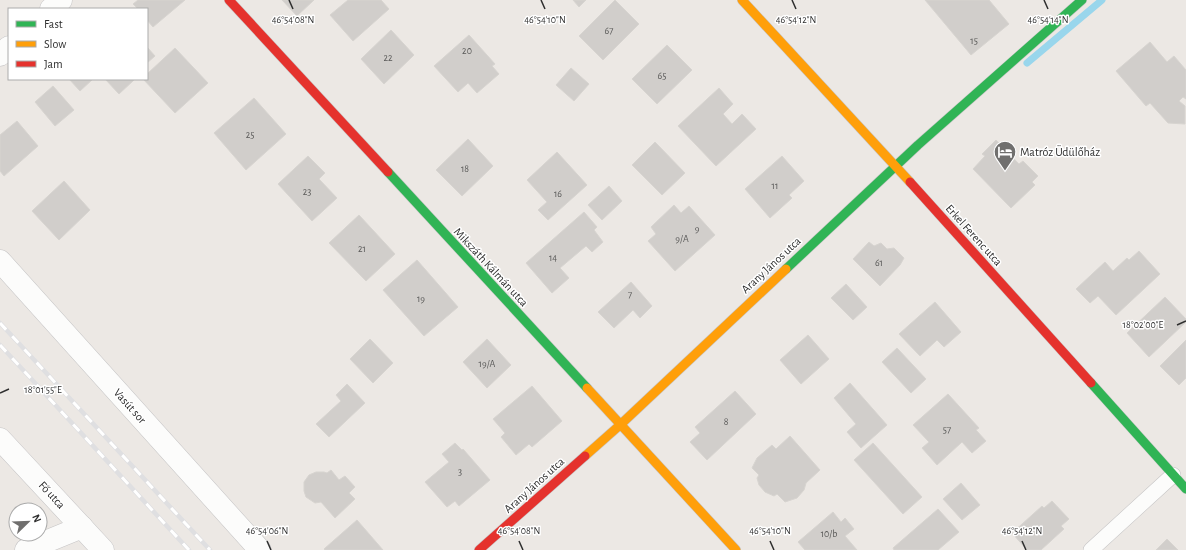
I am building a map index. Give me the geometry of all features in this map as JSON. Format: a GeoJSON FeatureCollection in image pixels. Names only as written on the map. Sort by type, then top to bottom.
{"type":"FeatureCollection","features":[{"type":"Feature","properties":{"kind":"street"},"geometry":{"type":"LineString","coordinates":[[52,8],[61,0]]}},
{"type":"Feature","properties":{"kind":"street","name":"Mikszáth Kálmán utca"},"geometry":{"type":"LineString","coordinates":[[229,0],[736,550]]}},
{"type":"Feature","properties":{"kind":"street","name":"Erkel Ferenc utca"},"geometry":{"type":"LineString","coordinates":[[742,0],[895,166],[1186,489]]}},
{"type":"Feature","properties":{"kind":"street","name":"Arany János utca"},"geometry":{"type":"LineString","coordinates":[[479,550],[620,425],[895,166],[1082,0]]}},
{"type":"Feature","properties":{"kind":"street"},"geometry":{"type":"LineString","coordinates":[[0,55],[8,48]]}},
{"type":"Feature","properties":{"kind":"street","name":"Vasút sor"},"geometry":{"type":"LineString","coordinates":[[0,262],[260,550]]}},
{"type":"Feature","properties":{"kind":"street","name":"Fő utca"},"geometry":{"type":"LineString","coordinates":[[0,439],[103,550]]}},
{"type":"Feature","properties":{"kind":"street"},"geometry":{"type":"LineString","coordinates":[[26,550],[82,527]]}},
{"type":"Feature","properties":{"kind":"lane"},"geometry":{"type":"LineString","coordinates":[[1091,550],[1173,475]]}},
{"type":"Feature","properties":{"kind":"building"},"geometry":{"type":"Polygon","coordinates":[[[138,0],[185,0],[153,27],[148,21],[148,8],[137,8],[133,4],[138,0]]]}},
{"type":"Feature","properties":{"kind":"building"},"geometry":{"type":"Polygon","coordinates":[[[282,0],[314,0],[297,16],[282,0]]]}},
{"type":"Feature","properties":{"kind":"building"},"geometry":{"type":"Polygon","coordinates":[[[348,0],[381,0],[389,9],[353,41],[330,15],[348,0]]]}},
{"type":"Feature","properties":{"kind":"building"},"geometry":{"type":"Polygon","coordinates":[[[573,0],[586,0],[579,7],[573,0]]]}},
{"type":"Feature","properties":{"kind":"building"},"geometry":{"type":"Polygon","coordinates":[[[615,0],[639,24],[603,60],[579,36],[615,0]]]}},
{"type":"Feature","properties":{"kind":"building"},"geometry":{"type":"Polygon","coordinates":[[[925,0],[989,0],[1009,24],[971,55],[925,0]]]}},
{"type":"Feature","properties":{"kind":"building"},"geometry":{"type":"Polygon","coordinates":[[[391,30],[414,55],[384,84],[361,59],[391,30]]]}},
{"type":"Feature","properties":{"kind":"building"},"geometry":{"type":"Polygon","coordinates":[[[469,35],[495,64],[492,66],[499,74],[477,93],[468,83],[458,92],[434,66],[469,35]]]}},
{"type":"Feature","properties":{"kind":"building"},"geometry":{"type":"Polygon","coordinates":[[[1150,42],[1167,62],[1174,56],[1186,70],[1186,99],[1183,97],[1179,101],[1185,106],[1185,124],[1168,123],[1150,103],[1146,106],[1116,71],[1150,42]]]}},
{"type":"Feature","properties":{"kind":"building"},"geometry":{"type":"Polygon","coordinates":[[[667,45],[692,70],[657,104],[632,79],[667,45]]]}},
{"type":"Feature","properties":{"kind":"building"},"geometry":{"type":"Polygon","coordinates":[[[148,48],[155,56],[148,62],[148,48]]]}},
{"type":"Feature","properties":{"kind":"building"},"geometry":{"type":"Polygon","coordinates":[[[175,48],[208,83],[175,113],[144,80],[148,80],[148,73],[175,48]]]}},
{"type":"Feature","properties":{"kind":"building"},"geometry":{"type":"Polygon","coordinates":[[[571,68],[589,84],[574,101],[556,85],[571,68]]]}},
{"type":"Feature","properties":{"kind":"building"},"geometry":{"type":"Polygon","coordinates":[[[70,80],[92,80],[80,91],[70,80]]]}},
{"type":"Feature","properties":{"kind":"building"},"geometry":{"type":"Polygon","coordinates":[[[106,80],[134,80],[119,94],[106,80]]]}},
{"type":"Feature","properties":{"kind":"building"},"geometry":{"type":"Polygon","coordinates":[[[53,86],[74,110],[55,126],[35,102],[53,86]]]}},
{"type":"Feature","properties":{"kind":"building"},"geometry":{"type":"Polygon","coordinates":[[[719,88],[733,104],[723,114],[732,124],[742,114],[756,129],[716,166],[678,126],[719,88]]]}},
{"type":"Feature","properties":{"kind":"building"},"geometry":{"type":"Polygon","coordinates":[[[254,98],[286,134],[246,170],[214,133],[254,98]]]}},
{"type":"Feature","properties":{"kind":"building"},"geometry":{"type":"Polygon","coordinates":[[[17,121],[38,146],[4,176],[0,171],[0,135],[17,121]]]}},
{"type":"Feature","properties":{"kind":"building"},"geometry":{"type":"Polygon","coordinates":[[[468,139],[493,166],[462,196],[436,170],[468,139]]]}},
{"type":"Feature","properties":{"kind":"building","name":"Matróz Üdülőház"},"geometry":{"type":"Polygon","coordinates":[[[996,140],[1019,164],[1023,161],[1038,176],[1032,182],[1035,185],[1011,208],[973,169],[985,156],[982,154],[996,140]]]}},
{"type":"Feature","properties":{"kind":"building"},"geometry":{"type":"Polygon","coordinates":[[[655,142],[685,173],[662,195],[632,165],[655,142]]]}},
{"type":"Feature","properties":{"kind":"building"},"geometry":{"type":"Polygon","coordinates":[[[557,152],[587,185],[548,220],[538,210],[547,202],[527,180],[557,152]]]}},
{"type":"Feature","properties":{"kind":"building"},"geometry":{"type":"Polygon","coordinates":[[[308,156],[325,173],[319,179],[337,198],[312,221],[278,184],[308,156]]]}},
{"type":"Feature","properties":{"kind":"building"},"geometry":{"type":"Polygon","coordinates":[[[782,156],[804,181],[789,195],[792,198],[770,218],[745,189],[782,156]]]}},
{"type":"Feature","properties":{"kind":"building"},"geometry":{"type":"Polygon","coordinates":[[[64,181],[90,210],[59,240],[32,211],[64,181]]]}},
{"type":"Feature","properties":{"kind":"building"},"geometry":{"type":"Polygon","coordinates":[[[609,186],[622,201],[602,220],[588,205],[609,186]]]}},
{"type":"Feature","properties":{"kind":"building"},"geometry":{"type":"Polygon","coordinates":[[[674,205],[681,213],[689,206],[715,235],[675,271],[648,241],[656,234],[651,227],[674,205]]]}},
{"type":"Feature","properties":{"kind":"building"},"geometry":{"type":"Polygon","coordinates":[[[584,212],[597,227],[594,230],[603,242],[592,252],[586,246],[560,268],[569,278],[552,293],[526,263],[584,212]]]}},
{"type":"Feature","properties":{"kind":"building"},"geometry":{"type":"Polygon","coordinates":[[[359,215],[395,254],[366,281],[329,243],[359,215]]]}},
{"type":"Feature","properties":{"kind":"building"},"geometry":{"type":"Polygon","coordinates":[[[869,242],[874,246],[881,243],[887,249],[894,248],[904,258],[900,265],[880,286],[853,259],[869,242]]]}},
{"type":"Feature","properties":{"kind":"building"},"geometry":{"type":"Polygon","coordinates":[[[1139,251],[1160,274],[1116,315],[1098,296],[1090,303],[1076,289],[1105,262],[1113,271],[1127,258],[1129,260],[1139,251]]]}},
{"type":"Feature","properties":{"kind":"building"},"geometry":{"type":"Polygon","coordinates":[[[417,260],[458,307],[424,336],[383,290],[417,260]]]}},
{"type":"Feature","properties":{"kind":"building"},"geometry":{"type":"Polygon","coordinates":[[[631,282],[652,306],[640,318],[633,310],[614,328],[598,312],[631,282]]]}},
{"type":"Feature","properties":{"kind":"building"},"geometry":{"type":"Polygon","coordinates":[[[846,284],[867,307],[853,320],[831,298],[846,284]]]}},
{"type":"Feature","properties":{"kind":"building"},"geometry":{"type":"Polygon","coordinates":[[[1165,297],[1186,319],[1186,322],[1149,357],[1127,333],[1165,297]]]}},
{"type":"Feature","properties":{"kind":"building"},"geometry":{"type":"Polygon","coordinates":[[[935,302],[961,332],[944,347],[937,340],[920,356],[899,334],[935,302]]]}},
{"type":"Feature","properties":{"kind":"building"},"geometry":{"type":"Polygon","coordinates":[[[808,335],[829,359],[801,384],[780,360],[808,335]]]}},
{"type":"Feature","properties":{"kind":"building"},"geometry":{"type":"Polygon","coordinates":[[[370,339],[393,363],[373,383],[350,359],[370,339]]]}},
{"type":"Feature","properties":{"kind":"building"},"geometry":{"type":"Polygon","coordinates":[[[487,339],[511,365],[487,388],[463,362],[487,339]]]}},
{"type":"Feature","properties":{"kind":"building"},"geometry":{"type":"Polygon","coordinates":[[[1186,340],[1186,378],[1179,385],[1160,366],[1186,340]]]}},
{"type":"Feature","properties":{"kind":"building"},"geometry":{"type":"Polygon","coordinates":[[[897,348],[926,379],[911,393],[882,362],[897,348]]]}},
{"type":"Feature","properties":{"kind":"building"},"geometry":{"type":"Polygon","coordinates":[[[850,383],[887,425],[861,448],[847,432],[856,424],[834,398],[850,383]]]}},
{"type":"Feature","properties":{"kind":"building"},"geometry":{"type":"Polygon","coordinates":[[[347,384],[365,403],[329,437],[316,424],[341,401],[336,395],[347,384]]]}},
{"type":"Feature","properties":{"kind":"building"},"geometry":{"type":"Polygon","coordinates":[[[532,386],[562,421],[532,447],[529,444],[516,455],[501,437],[505,433],[493,419],[532,386]]]}},
{"type":"Feature","properties":{"kind":"building"},"geometry":{"type":"Polygon","coordinates":[[[735,391],[756,414],[707,460],[690,442],[700,433],[695,427],[735,391]]]}},
{"type":"Feature","properties":{"kind":"building"},"geometry":{"type":"Polygon","coordinates":[[[948,394],[979,428],[976,430],[986,441],[972,453],[962,442],[937,465],[922,448],[929,442],[913,425],[948,394]]]}},
{"type":"Feature","properties":{"kind":"building"},"geometry":{"type":"Polygon","coordinates":[[[790,436],[820,470],[806,483],[804,490],[797,498],[785,502],[777,494],[774,496],[765,492],[759,485],[757,478],[759,475],[752,468],[757,458],[772,445],[776,449],[790,436]]]}},
{"type":"Feature","properties":{"kind":"building"},"geometry":{"type":"Polygon","coordinates":[[[455,443],[462,450],[463,449],[490,480],[459,506],[455,501],[447,507],[425,482],[449,462],[442,454],[455,443]]]}},
{"type":"Feature","properties":{"kind":"building"},"geometry":{"type":"Polygon","coordinates":[[[873,443],[922,497],[903,514],[854,460],[873,443]]]}},
{"type":"Feature","properties":{"kind":"building"},"geometry":{"type":"Polygon","coordinates":[[[331,470],[339,480],[345,476],[355,487],[349,493],[355,499],[335,518],[321,502],[315,503],[306,497],[304,491],[304,482],[309,475],[316,472],[327,473],[331,470]]]}},
{"type":"Feature","properties":{"kind":"building"},"geometry":{"type":"Polygon","coordinates":[[[961,483],[980,505],[962,520],[943,499],[961,483]]]}},
{"type":"Feature","properties":{"kind":"building"},"geometry":{"type":"Polygon","coordinates":[[[1052,501],[1069,519],[1061,526],[1064,529],[1041,550],[1027,550],[1012,533],[1042,506],[1044,508],[1052,501]]]}},
{"type":"Feature","properties":{"kind":"building"},"geometry":{"type":"Polygon","coordinates":[[[938,509],[959,532],[938,550],[894,550],[893,548],[938,509]]]}},
{"type":"Feature","properties":{"kind":"building"},"geometry":{"type":"Polygon","coordinates":[[[833,512],[841,522],[845,518],[854,529],[845,536],[857,550],[805,550],[798,542],[833,512]]]}},
{"type":"Feature","properties":{"kind":"building"},"geometry":{"type":"Polygon","coordinates":[[[357,520],[383,550],[324,549],[357,520]]]}},
{"type":"Feature","properties":{"kind":"building"},"geometry":{"type":"Polygon","coordinates":[[[1167,539],[1178,550],[1156,550],[1167,539]]]}},
{"type":"Feature","properties":{"kind":"waterway"},"geometry":{"type":"LineString","coordinates":[[1027,63],[1102,0]]}},
{"type":"Feature","properties":{"kind":"railway"},"geometry":{"type":"LineString","coordinates":[[0,323],[210,550]]}},
{"type":"Feature","properties":{"kind":"railway"},"geometry":{"type":"LineString","coordinates":[[0,345],[189,550]]}},
{"type":"Feature","properties":{"kind":"traffic: fast"},"geometry":{"type":"LineString","coordinates":[[786,269],[918,145],[1082,0]]}},
{"type":"Feature","properties":{"kind":"traffic: fast"},"geometry":{"type":"LineString","coordinates":[[388,172],[587,388]]}},
{"type":"Feature","properties":{"kind":"traffic: fast"},"geometry":{"type":"LineString","coordinates":[[1091,383],[1186,489]]}},
{"type":"Feature","properties":{"kind":"traffic: slow"},"geometry":{"type":"LineString","coordinates":[[742,0],[910,182]]}},
{"type":"Feature","properties":{"kind":"traffic: slow"},"geometry":{"type":"LineString","coordinates":[[585,456],[786,269]]}},
{"type":"Feature","properties":{"kind":"traffic: slow"},"geometry":{"type":"LineString","coordinates":[[587,388],[736,550]]}},
{"type":"Feature","properties":{"kind":"traffic: jam"},"geometry":{"type":"LineString","coordinates":[[229,0],[388,172]]}},
{"type":"Feature","properties":{"kind":"traffic: jam"},"geometry":{"type":"LineString","coordinates":[[910,182],[1091,383]]}},
{"type":"Feature","properties":{"kind":"traffic: jam"},"geometry":{"type":"LineString","coordinates":[[479,550],[585,456]]}},
{"type":"Feature","properties":{"kind":"place","name":"Matróz Üdülőház"},"geometry":{"type":"Point","coordinates":[1005,172]}}]}
